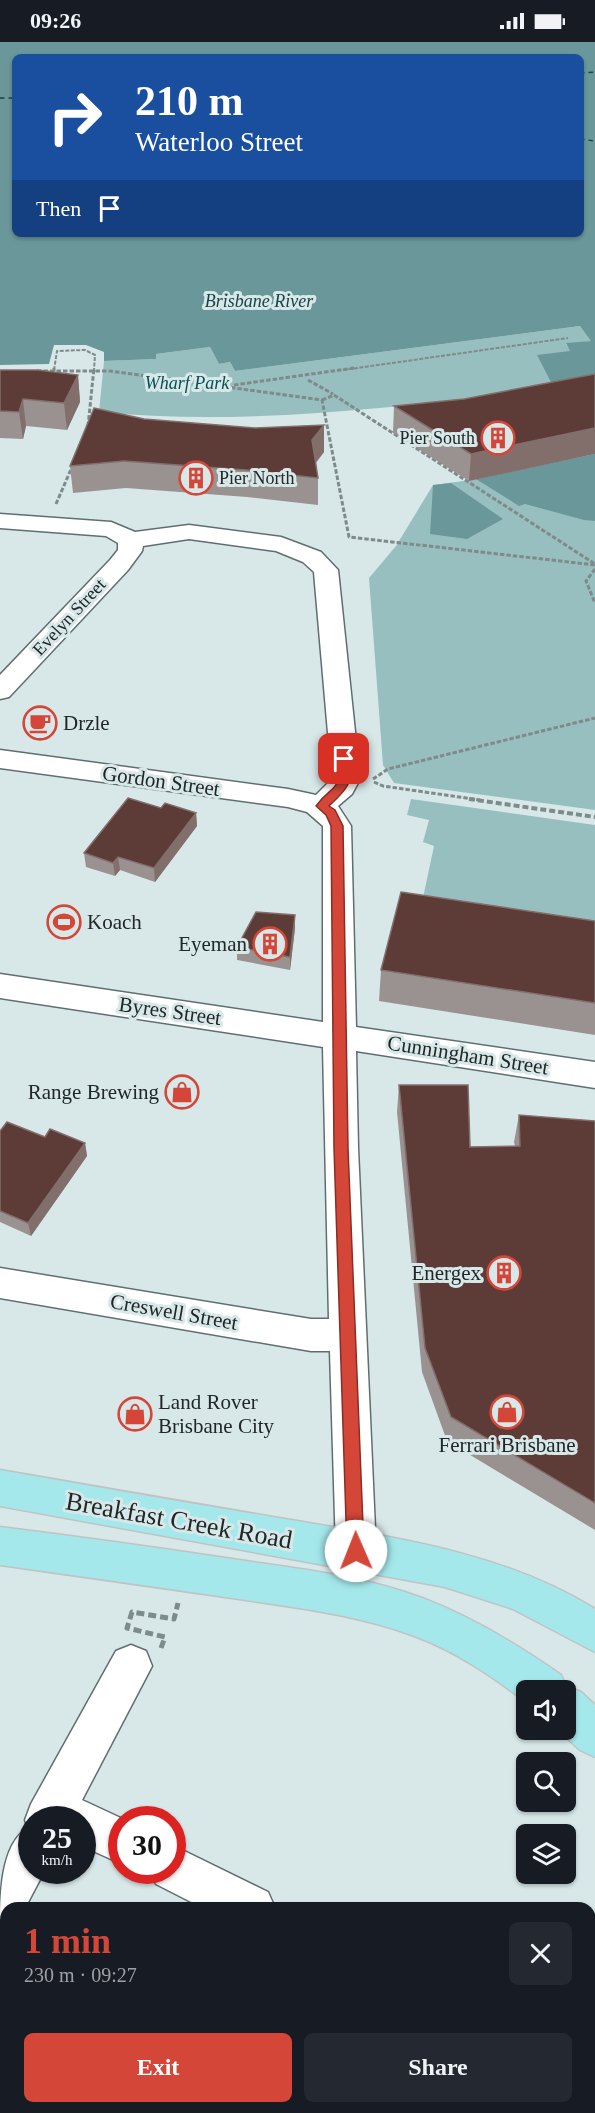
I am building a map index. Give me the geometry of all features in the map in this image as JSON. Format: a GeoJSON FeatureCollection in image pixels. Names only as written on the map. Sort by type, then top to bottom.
{"type":"FeatureCollection","features":[{"type":"Feature","properties":{"kind":"main road","name":"Breakfast Creek Road"},"geometry":{"type":"LineString","coordinates":[[0,1488],[356,1551],[447,1570],[512,1588],[595,1632]]}},
{"type":"Feature","properties":{"kind":"main road"},"geometry":{"type":"LineString","coordinates":[[0,1546],[186,1571],[359,1598],[420,1618],[453,1632],[532,1680]]}},
{"type":"Feature","properties":{"kind":"main road"},"geometry":{"type":"LineString","coordinates":[[576,1717],[595,1735]]}},
{"type":"Feature","properties":{"kind":"street"},"geometry":{"type":"LineString","coordinates":[[0,521],[111,529],[131,540],[189,532],[281,544],[312,557],[326,570],[345,780],[342,787],[321,806],[331,813],[337,826],[341,1148],[356,1551]]}},
{"type":"Feature","properties":{"kind":"street","name":"Evelyn Street"},"geometry":{"type":"LineString","coordinates":[[0,691],[119,565],[130,551],[131,540]]}},
{"type":"Feature","properties":{"kind":"street","name":"Gordon Street"},"geometry":{"type":"LineString","coordinates":[[0,759],[288,798],[321,806]]}},
{"type":"Feature","properties":{"kind":"street","name":"Byres Street"},"geometry":{"type":"LineString","coordinates":[[0,986],[341,1036]]}},
{"type":"Feature","properties":{"kind":"street","name":"Cunningham Street"},"geometry":{"type":"LineString","coordinates":[[341,1036],[595,1075]]}},
{"type":"Feature","properties":{"kind":"street","name":"Creswell Street"},"geometry":{"type":"LineString","coordinates":[[0,1283],[311,1335],[349,1335]]}},
{"type":"Feature","properties":{"kind":"street"},"geometry":{"type":"LineString","coordinates":[[70,1806],[140,1658]]}},
{"type":"Feature","properties":{"kind":"street"},"geometry":{"type":"LineString","coordinates":[[3,1902],[18,1874]]}},
{"type":"Feature","properties":{"kind":"street"},"geometry":{"type":"LineString","coordinates":[[186,1875],[240,1902]]}},
{"type":"Feature","properties":{"kind":"path"},"geometry":{"type":"LineString","coordinates":[[227,386],[568,338]]}},
{"type":"Feature","properties":{"kind":"path"},"geometry":{"type":"LineString","coordinates":[[54,370],[57,351],[85,350],[95,355],[87,430]]}},
{"type":"Feature","properties":{"kind":"path"},"geometry":{"type":"LineString","coordinates":[[32,371],[95,370],[322,400],[334,395]]}},
{"type":"Feature","properties":{"kind":"path"},"geometry":{"type":"LineString","coordinates":[[308,380],[595,566]]}},
{"type":"Feature","properties":{"kind":"path"},"geometry":{"type":"LineString","coordinates":[[322,400],[349,537],[595,566]]}},
{"type":"Feature","properties":{"kind":"path"},"geometry":{"type":"LineString","coordinates":[[48,524],[75,459]]}},
{"type":"Feature","properties":{"kind":"path"},"geometry":{"type":"LineString","coordinates":[[595,566],[586,581],[595,603]]}},
{"type":"Feature","properties":{"kind":"path"},"geometry":{"type":"LineString","coordinates":[[595,718],[388,770],[371,780],[382,786],[595,817]]}},
{"type":"Feature","properties":{"kind":"path"},"geometry":{"type":"LineString","coordinates":[[140,1658],[159,1652],[165,1637],[127,1628],[132,1612],[174,1619]]}},
{"type":"Feature","properties":{"kind":"green space","name":"Wharf Park"},"geometry":{"type":"Polygon","coordinates":[[[580,326],[592,341],[566,344],[571,351],[555,390],[384,408],[270,416],[156,416],[99,412],[104,361],[156,359],[156,354],[210,347],[219,364],[230,362],[235,371],[580,326]]]}},
{"type":"Feature","properties":{"kind":"green space"},"geometry":{"type":"Polygon","coordinates":[[[595,454],[595,810],[394,783],[383,765],[369,578],[396,546],[433,485],[478,479],[595,454]]]}},
{"type":"Feature","properties":{"kind":"green space"},"geometry":{"type":"Polygon","coordinates":[[[411,799],[595,825],[595,953],[417,926],[434,846],[423,842],[429,820],[407,815],[411,799]]]}},
{"type":"Feature","properties":{"kind":"water","name":"Brisbane River"},"geometry":{"type":"Polygon","coordinates":[[[0,42],[595,42],[595,387],[555,390],[537,355],[570,351],[566,343],[591,341],[580,326],[235,371],[230,362],[219,364],[210,347],[156,354],[156,359],[104,361],[104,352],[86,345],[54,345],[49,364],[0,365],[0,42]]]}},
{"type":"Feature","properties":{"kind":"water"},"geometry":{"type":"Polygon","coordinates":[[[595,454],[595,521],[525,504],[519,506],[476,479],[595,454]]]}},
{"type":"Feature","properties":{"kind":"water"},"geometry":{"type":"Polygon","coordinates":[[[451,483],[503,519],[467,539],[430,534],[433,485],[451,483]]]}},
{"type":"Feature","properties":{"kind":"building"},"geometry":{"type":"Polygon","coordinates":[[[0,370],[38,370],[78,375],[64,403],[23,399],[19,412],[0,411],[0,370]]]}},
{"type":"Feature","properties":{"kind":"building"},"geometry":{"type":"Polygon","coordinates":[[[595,374],[595,428],[471,454],[394,406],[464,399],[595,374]]]}},
{"type":"Feature","properties":{"kind":"building"},"geometry":{"type":"Polygon","coordinates":[[[94,408],[144,419],[255,428],[324,425],[312,440],[318,478],[124,461],[70,466],[94,408]]]}},
{"type":"Feature","properties":{"kind":"building"},"geometry":{"type":"Polygon","coordinates":[[[128,798],[161,808],[165,803],[196,813],[154,868],[118,857],[113,863],[84,853],[128,798]]]}},
{"type":"Feature","properties":{"kind":"building"},"geometry":{"type":"Polygon","coordinates":[[[401,892],[595,921],[595,1003],[381,970],[401,892]]]}},
{"type":"Feature","properties":{"kind":"building"},"geometry":{"type":"Polygon","coordinates":[[[256,912],[295,915],[290,957],[237,947],[256,912]]]}},
{"type":"Feature","properties":{"kind":"building","name":"Energex"},"geometry":{"type":"Polygon","coordinates":[[[399,1085],[468,1085],[470,1147],[520,1146],[519,1115],[595,1121],[595,1503],[451,1417],[425,1348],[399,1085]]]}},
{"type":"Feature","properties":{"kind":"building"},"geometry":{"type":"Polygon","coordinates":[[[7,1122],[45,1137],[50,1129],[85,1143],[28,1223],[0,1211],[0,1131],[7,1122]]]}},
{"type":"Feature","properties":{"kind":"ferry route"},"geometry":{"type":"LineString","coordinates":[[584,73],[595,72]]}},
{"type":"Feature","properties":{"kind":"ferry route"},"geometry":{"type":"LineString","coordinates":[[0,98],[12,98]]}},
{"type":"Feature","properties":{"kind":"ferry route"},"geometry":{"type":"LineString","coordinates":[[584,140],[595,141]]}},
{"type":"Feature","properties":{"kind":"place","name":"Pier South"},"geometry":{"type":"Point","coordinates":[498,438]}},
{"type":"Feature","properties":{"kind":"place","name":"Pier North"},"geometry":{"type":"Point","coordinates":[196,478]}},
{"type":"Feature","properties":{"kind":"place","name":"Drzle"},"geometry":{"type":"Point","coordinates":[40,723]}},
{"type":"Feature","properties":{"kind":"place","name":"Koach"},"geometry":{"type":"Point","coordinates":[64,922]}},
{"type":"Feature","properties":{"kind":"place","name":"Eyeman"},"geometry":{"type":"Point","coordinates":[270,944]}},
{"type":"Feature","properties":{"kind":"place","name":"Range Brewing"},"geometry":{"type":"Point","coordinates":[182,1092]}},
{"type":"Feature","properties":{"kind":"place","name":"Energex"},"geometry":{"type":"Point","coordinates":[504,1273]}},
{"type":"Feature","properties":{"kind":"place","name":"Ferrari Brisbane"},"geometry":{"type":"Point","coordinates":[507,1412]}},
{"type":"Feature","properties":{"kind":"place","name":"Land Rover Brisbane City"},"geometry":{"type":"Point","coordinates":[135,1414]}},
{"type":"Feature","properties":{"kind":"route"},"geometry":{"type":"LineString","coordinates":[[344,759],[345,780],[342,787],[321,806],[331,813],[337,826],[341,1148],[356,1551]]}}]}
